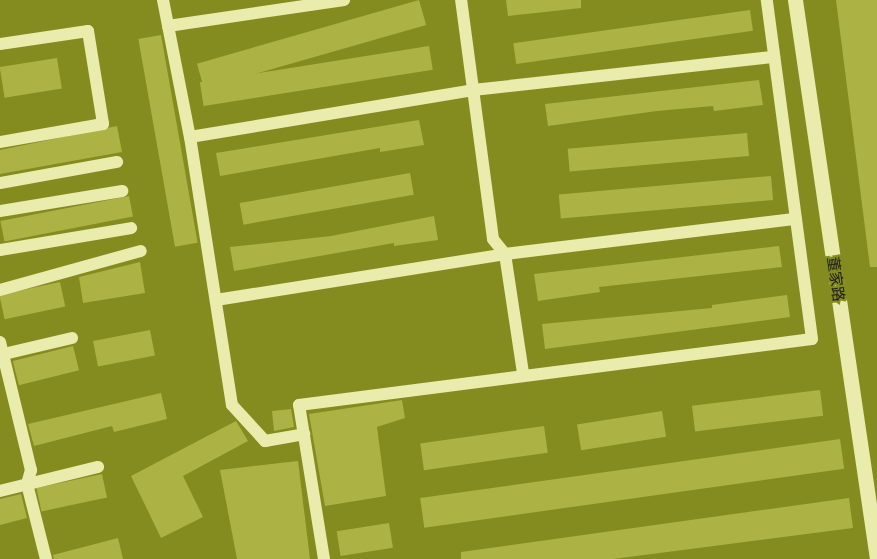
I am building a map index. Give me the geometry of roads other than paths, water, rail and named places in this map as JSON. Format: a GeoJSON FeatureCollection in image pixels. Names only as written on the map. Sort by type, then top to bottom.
{"type":"FeatureCollection","features":[{"type":"Feature","properties":{"kind":"street"},"geometry":{"type":"LineString","coordinates":[[163,0],[190,137],[232,405],[265,441],[304,434]]}},
{"type":"Feature","properties":{"kind":"street"},"geometry":{"type":"LineString","coordinates":[[168,26],[344,0]]}},
{"type":"Feature","properties":{"kind":"street"},"geometry":{"type":"LineString","coordinates":[[461,0],[493,239],[505,254],[523,373]]}},
{"type":"Feature","properties":{"kind":"street"},"geometry":{"type":"LineString","coordinates":[[324,559],[299,405],[523,373],[812,339],[767,0]]}},
{"type":"Feature","properties":{"kind":"street","name":"董家路"},"geometry":{"type":"LineString","coordinates":[[795,0],[877,559]]}},
{"type":"Feature","properties":{"kind":"street"},"geometry":{"type":"LineString","coordinates":[[0,44],[88,31],[103,124],[0,142]]}},
{"type":"Feature","properties":{"kind":"street"},"geometry":{"type":"LineString","coordinates":[[190,137],[473,90],[774,57]]}},
{"type":"Feature","properties":{"kind":"street"},"geometry":{"type":"LineString","coordinates":[[0,183],[117,162]]}},
{"type":"Feature","properties":{"kind":"street"},"geometry":{"type":"LineString","coordinates":[[0,211],[122,191]]}},
{"type":"Feature","properties":{"kind":"street"},"geometry":{"type":"LineString","coordinates":[[216,300],[505,254],[796,219]]}},
{"type":"Feature","properties":{"kind":"street"},"geometry":{"type":"LineString","coordinates":[[0,250],[131,228]]}},
{"type":"Feature","properties":{"kind":"street"},"geometry":{"type":"LineString","coordinates":[[0,290],[141,252]]}},
{"type":"Feature","properties":{"kind":"street"},"geometry":{"type":"LineString","coordinates":[[46,559],[27,484],[31,470],[1,350],[72,338]]}},
{"type":"Feature","properties":{"kind":"street"},"geometry":{"type":"LineString","coordinates":[[0,491],[98,466]]}}]}
